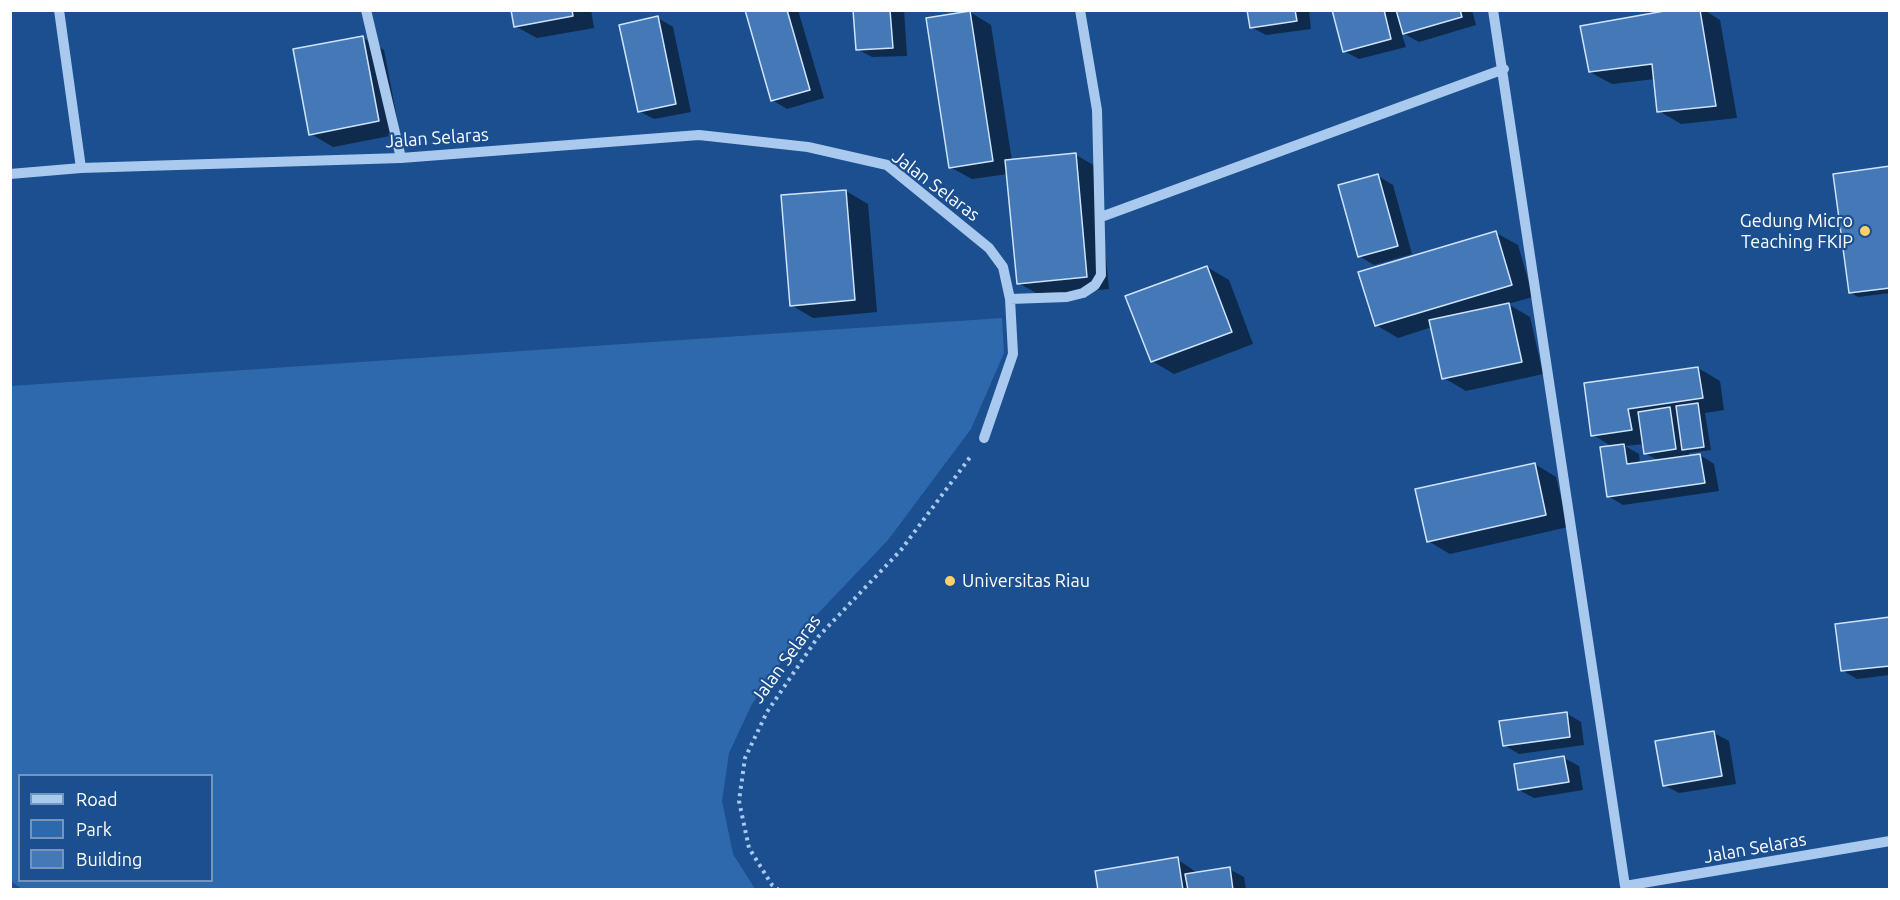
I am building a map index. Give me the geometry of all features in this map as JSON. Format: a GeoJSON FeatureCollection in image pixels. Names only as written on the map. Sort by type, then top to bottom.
{"type":"FeatureCollection","features":[{"type":"Feature","properties":{"kind":"street"},"geometry":{"type":"LineString","coordinates":[[59,10],[81,168]]}},
{"type":"Feature","properties":{"kind":"street"},"geometry":{"type":"LineString","coordinates":[[366,10],[401,158]]}},
{"type":"Feature","properties":{"kind":"street"},"geometry":{"type":"LineString","coordinates":[[1010,299],[1067,297],[1083,293],[1095,285],[1101,275],[1097,110],[1080,10]]}},
{"type":"Feature","properties":{"kind":"street"},"geometry":{"type":"LineString","coordinates":[[1101,217],[1504,69],[1493,10]]}},
{"type":"Feature","properties":{"kind":"street","name":"Jalan Selaras"},"geometry":{"type":"LineString","coordinates":[[1504,69],[1625,886],[1647,886],[1890,842]]}},
{"type":"Feature","properties":{"kind":"street","name":"Jalan Selaras"},"geometry":{"type":"LineString","coordinates":[[10,174],[81,168],[401,158],[699,135],[808,147],[887,165],[989,248],[1003,267],[1010,299],[1013,354],[984,438]]}},
{"type":"Feature","properties":{"kind":"path","name":"Jalan Selaras"},"geometry":{"type":"LineString","coordinates":[[779,890],[772,885],[749,848],[739,801],[745,758],[767,712],[818,637],[901,550],[984,438]]}},
{"type":"Feature","properties":{"kind":"green space"},"geometry":{"type":"Polygon","coordinates":[[[1002,318],[1004,353],[971,429],[888,540],[805,627],[752,704],[729,753],[722,801],[733,854],[755,889],[23,890],[11,881],[11,386],[1002,318]]]}},
{"type":"Feature","properties":{"kind":"building"},"geometry":{"type":"Polygon","coordinates":[[[511,10],[572,10],[573,16],[514,27],[511,10]]]}},
{"type":"Feature","properties":{"kind":"building"},"geometry":{"type":"Polygon","coordinates":[[[745,10],[787,10],[810,90],[771,101],[745,10]]]}},
{"type":"Feature","properties":{"kind":"building"},"geometry":{"type":"Polygon","coordinates":[[[853,10],[890,10],[893,48],[856,50],[853,10]]]}},
{"type":"Feature","properties":{"kind":"building"},"geometry":{"type":"Polygon","coordinates":[[[1247,10],[1295,10],[1297,21],[1250,28],[1247,10]]]}},
{"type":"Feature","properties":{"kind":"building"},"geometry":{"type":"Polygon","coordinates":[[[1332,10],[1384,10],[1391,39],[1343,52],[1332,10]]]}},
{"type":"Feature","properties":{"kind":"building"},"geometry":{"type":"Polygon","coordinates":[[[1396,10],[1460,10],[1462,17],[1403,34],[1396,10]]]}},
{"type":"Feature","properties":{"kind":"building"},"geometry":{"type":"Polygon","coordinates":[[[1670,10],[1700,10],[1716,106],[1657,112],[1652,64],[1589,72],[1580,26],[1670,10]]]}},
{"type":"Feature","properties":{"kind":"building"},"geometry":{"type":"Polygon","coordinates":[[[970,11],[993,161],[949,168],[926,18],[970,11]]]}},
{"type":"Feature","properties":{"kind":"building"},"geometry":{"type":"Polygon","coordinates":[[[658,16],[676,104],[638,112],[619,25],[658,16]]]}},
{"type":"Feature","properties":{"kind":"building"},"geometry":{"type":"Polygon","coordinates":[[[363,36],[379,121],[309,135],[293,49],[363,36]]]}},
{"type":"Feature","properties":{"kind":"building"},"geometry":{"type":"Polygon","coordinates":[[[1076,153],[1087,277],[1017,284],[1005,160],[1076,153]]]}},
{"type":"Feature","properties":{"kind":"building","name":"Gedung Micro Teaching FKIP"},"geometry":{"type":"Polygon","coordinates":[[[1890,166],[1890,288],[1849,293],[1833,174],[1890,166]]]}},
{"type":"Feature","properties":{"kind":"building"},"geometry":{"type":"Polygon","coordinates":[[[1378,174],[1398,246],[1358,257],[1338,185],[1378,174]]]}},
{"type":"Feature","properties":{"kind":"building"},"geometry":{"type":"Polygon","coordinates":[[[846,190],[855,300],[790,306],[781,195],[846,190]]]}},
{"type":"Feature","properties":{"kind":"building"},"geometry":{"type":"Polygon","coordinates":[[[1496,231],[1512,285],[1375,326],[1358,272],[1496,231]]]}},
{"type":"Feature","properties":{"kind":"building"},"geometry":{"type":"Polygon","coordinates":[[[1207,266],[1232,332],[1151,362],[1125,296],[1207,266]]]}},
{"type":"Feature","properties":{"kind":"building"},"geometry":{"type":"Polygon","coordinates":[[[1509,303],[1522,362],[1442,379],[1429,320],[1509,303]]]}},
{"type":"Feature","properties":{"kind":"building"},"geometry":{"type":"Polygon","coordinates":[[[1698,367],[1703,398],[1628,409],[1632,430],[1591,436],[1584,383],[1698,367]]]}},
{"type":"Feature","properties":{"kind":"building"},"geometry":{"type":"Polygon","coordinates":[[[1698,403],[1704,447],[1682,450],[1676,406],[1698,403]]]}},
{"type":"Feature","properties":{"kind":"building"},"geometry":{"type":"Polygon","coordinates":[[[1670,407],[1676,449],[1644,454],[1638,412],[1670,407]]]}},
{"type":"Feature","properties":{"kind":"building"},"geometry":{"type":"Polygon","coordinates":[[[1624,444],[1627,464],[1700,454],[1705,483],[1607,497],[1600,447],[1624,444]]]}},
{"type":"Feature","properties":{"kind":"building"},"geometry":{"type":"Polygon","coordinates":[[[1535,463],[1546,515],[1427,542],[1415,489],[1535,463]]]}},
{"type":"Feature","properties":{"kind":"building"},"geometry":{"type":"Polygon","coordinates":[[[1890,617],[1890,666],[1841,671],[1835,624],[1890,617]]]}},
{"type":"Feature","properties":{"kind":"building"},"geometry":{"type":"Polygon","coordinates":[[[1567,712],[1570,737],[1503,746],[1499,721],[1567,712]]]}},
{"type":"Feature","properties":{"kind":"building"},"geometry":{"type":"Polygon","coordinates":[[[1714,731],[1722,776],[1663,786],[1655,741],[1714,731]]]}},
{"type":"Feature","properties":{"kind":"building"},"geometry":{"type":"Polygon","coordinates":[[[1564,756],[1569,782],[1518,790],[1514,764],[1564,756]]]}},
{"type":"Feature","properties":{"kind":"building"},"geometry":{"type":"Polygon","coordinates":[[[1178,857],[1183,890],[1098,890],[1095,871],[1178,857]]]}},
{"type":"Feature","properties":{"kind":"building"},"geometry":{"type":"Polygon","coordinates":[[[1230,867],[1233,890],[1188,890],[1185,874],[1230,867]]]}},
{"type":"Feature","properties":{"kind":"place","name":"Gedung Micro Teaching FKIP"},"geometry":{"type":"Point","coordinates":[1865,231]}},
{"type":"Feature","properties":{"kind":"place","name":"Universitas Riau"},"geometry":{"type":"Point","coordinates":[950,581]}}]}
